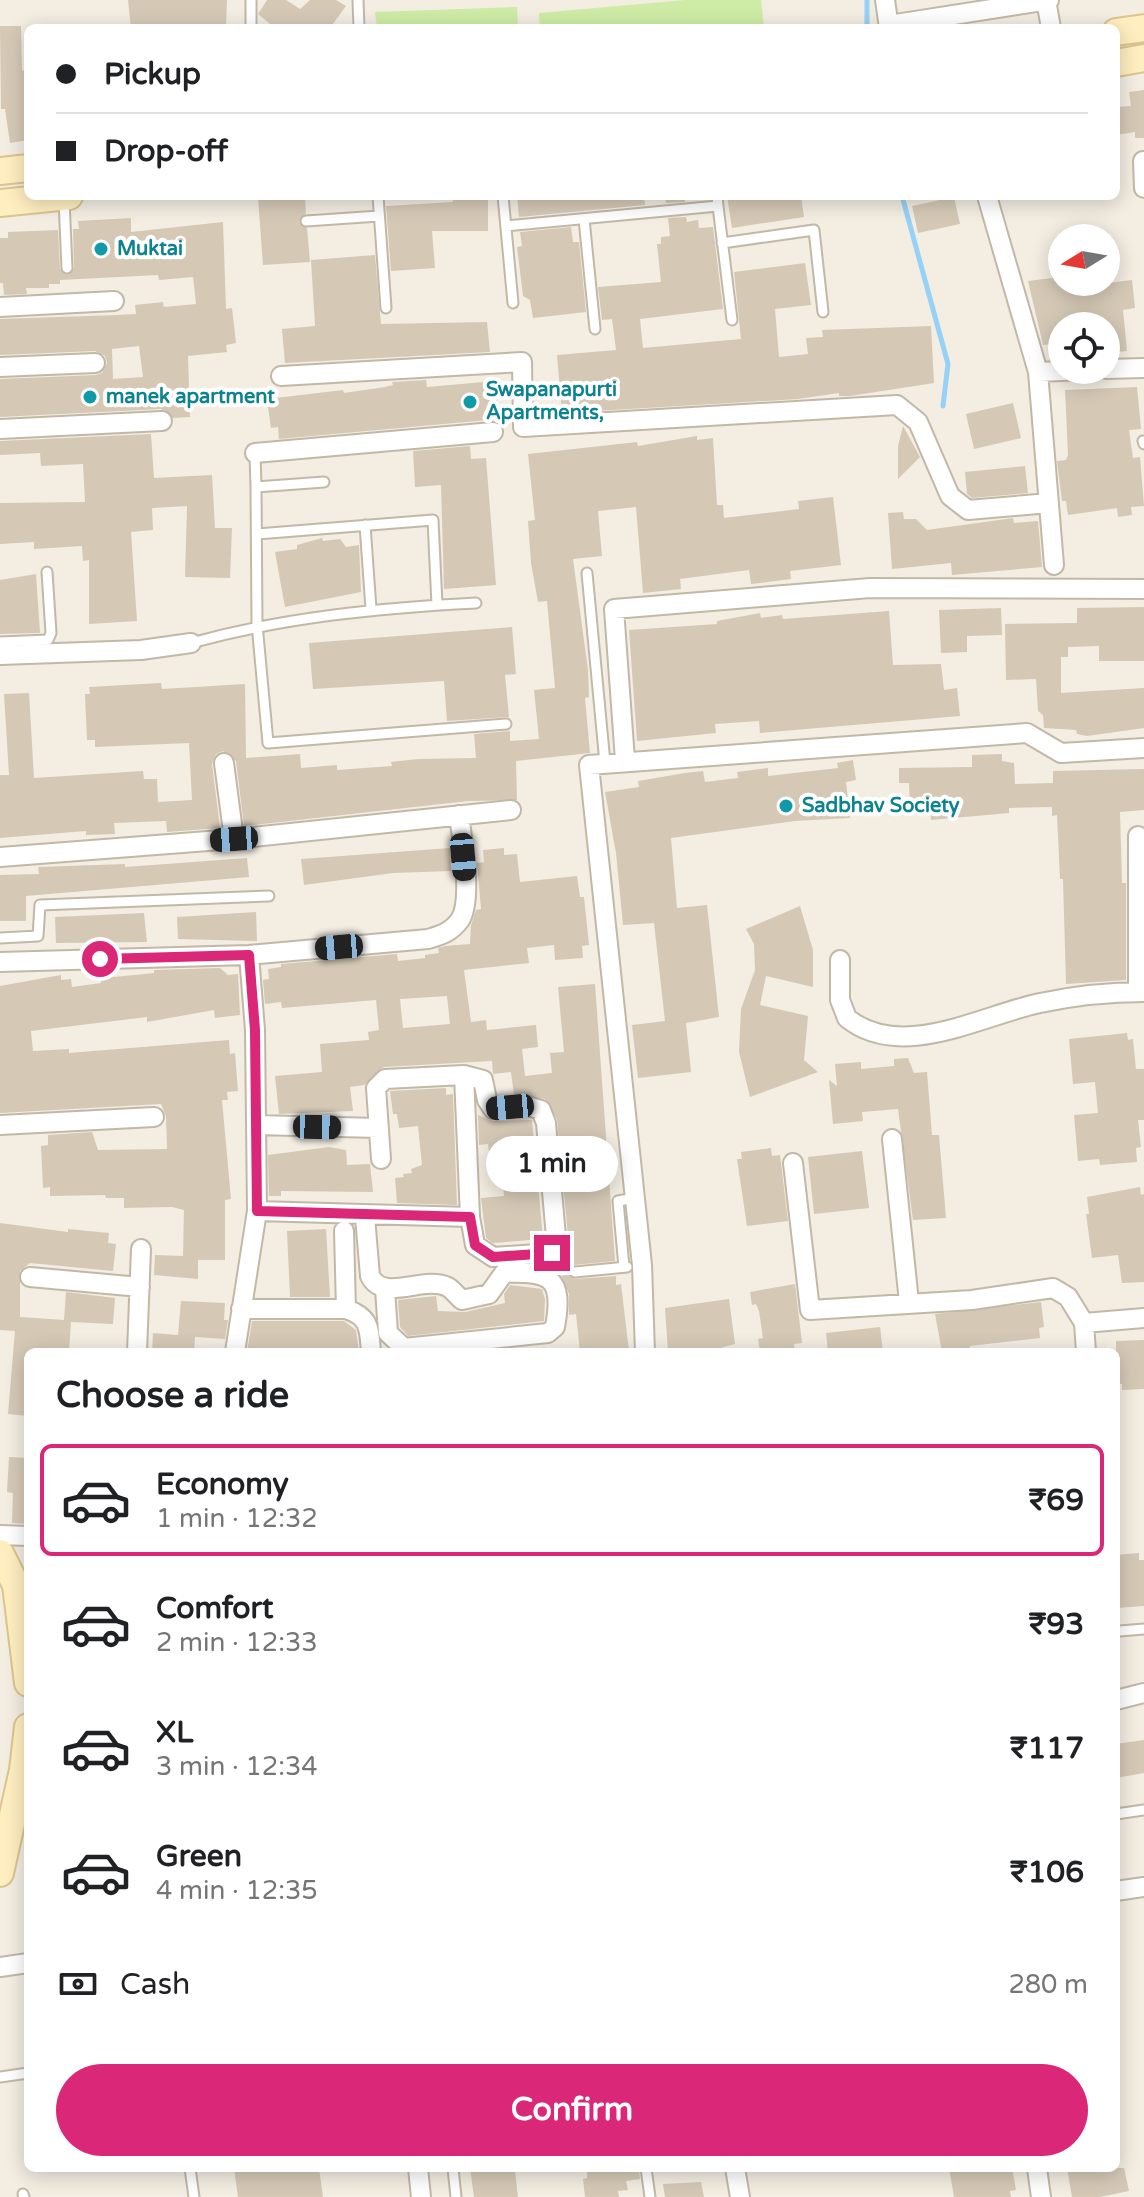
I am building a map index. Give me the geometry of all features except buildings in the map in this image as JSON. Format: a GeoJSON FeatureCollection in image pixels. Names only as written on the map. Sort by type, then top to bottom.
{"type":"FeatureCollection","features":[{"type":"Feature","properties":{"kind":"street"},"geometry":{"type":"LineString","coordinates":[[885,0],[889,24]]}},
{"type":"Feature","properties":{"kind":"street"},"geometry":{"type":"LineString","coordinates":[[907,24],[1047,0],[1050,24]]}},
{"type":"Feature","properties":{"kind":"street"},"geometry":{"type":"LineString","coordinates":[[1120,31],[1144,28]]}},
{"type":"Feature","properties":{"kind":"street"},"geometry":{"type":"LineString","coordinates":[[1120,62],[1144,58]]}},
{"type":"Feature","properties":{"kind":"street"},"geometry":{"type":"LineString","coordinates":[[1143,161],[1144,188]]}},
{"type":"Feature","properties":{"kind":"street"},"geometry":{"type":"LineString","coordinates":[[0,171],[24,168]]}},
{"type":"Feature","properties":{"kind":"street"},"geometry":{"type":"LineString","coordinates":[[0,203],[29,200]]}},
{"type":"Feature","properties":{"kind":"street"},"geometry":{"type":"LineString","coordinates":[[988,200],[1038,372],[1054,565]]}},
{"type":"Feature","properties":{"kind":"street"},"geometry":{"type":"LineString","coordinates":[[0,296],[68,296]]}},
{"type":"Feature","properties":{"kind":"street"},"geometry":{"type":"LineString","coordinates":[[0,307],[114,301]]}},
{"type":"Feature","properties":{"kind":"street"},"geometry":{"type":"LineString","coordinates":[[281,376],[522,362],[523,427],[897,405],[918,422],[950,496],[968,510],[1049,503]]}},
{"type":"Feature","properties":{"kind":"street"},"geometry":{"type":"LineString","coordinates":[[0,367],[95,363]]}},
{"type":"Feature","properties":{"kind":"street"},"geometry":{"type":"LineString","coordinates":[[1120,369],[1144,368]]}},
{"type":"Feature","properties":{"kind":"street"},"geometry":{"type":"LineString","coordinates":[[1038,372],[1048,372]]}},
{"type":"Feature","properties":{"kind":"street"},"geometry":{"type":"LineString","coordinates":[[0,429],[162,421]]}},
{"type":"Feature","properties":{"kind":"street"},"geometry":{"type":"LineString","coordinates":[[255,453],[493,432]]}},
{"type":"Feature","properties":{"kind":"street"},"geometry":{"type":"LineString","coordinates":[[625,760],[614,609],[870,588],[1144,589]]}},
{"type":"Feature","properties":{"kind":"street"},"geometry":{"type":"LineString","coordinates":[[0,655],[141,650],[191,643]]}},
{"type":"Feature","properties":{"kind":"street"},"geometry":{"type":"LineString","coordinates":[[644,1348],[633,1266],[635,1198],[589,765],[1027,733],[1061,753],[1144,748]]}},
{"type":"Feature","properties":{"kind":"street"},"geometry":{"type":"LineString","coordinates":[[224,763],[234,839]]}},
{"type":"Feature","properties":{"kind":"street"},"geometry":{"type":"LineString","coordinates":[[0,857],[234,839],[511,810]]}},
{"type":"Feature","properties":{"kind":"street"},"geometry":{"type":"LineString","coordinates":[[0,962],[249,955],[428,939],[448,933],[462,918],[465,878],[459,815]]}},
{"type":"Feature","properties":{"kind":"street"},"geometry":{"type":"LineString","coordinates":[[840,960],[840,1000],[847,1018],[858,1027],[881,1037],[917,1035],[1039,1003],[1141,992],[1138,836]]}},
{"type":"Feature","properties":{"kind":"street"},"geometry":{"type":"LineString","coordinates":[[236,1348],[257,1211],[255,1030],[249,955]]}},
{"type":"Feature","properties":{"kind":"street"},"geometry":{"type":"LineString","coordinates":[[381,1159],[375,1112],[379,1082],[398,1076],[464,1075],[483,1080],[487,1100],[493,1109],[528,1106],[541,1110],[546,1123],[556,1237],[552,1253],[493,1257],[475,1245],[470,1217],[464,1075]]}},
{"type":"Feature","properties":{"kind":"street"},"geometry":{"type":"LineString","coordinates":[[0,1125],[154,1117]]}},
{"type":"Feature","properties":{"kind":"street"},"geometry":{"type":"LineString","coordinates":[[256,1125],[379,1128]]}},
{"type":"Feature","properties":{"kind":"street"},"geometry":{"type":"LineString","coordinates":[[892,1139],[909,1302]]}},
{"type":"Feature","properties":{"kind":"street"},"geometry":{"type":"LineString","coordinates":[[793,1163],[810,1310],[972,1300],[1053,1288],[1068,1297],[1084,1323],[1086,1348]]}},
{"type":"Feature","properties":{"kind":"street"},"geometry":{"type":"LineString","coordinates":[[257,1211],[365,1217],[470,1217]]}},
{"type":"Feature","properties":{"kind":"street"},"geometry":{"type":"LineString","coordinates":[[365,1217],[370,1276],[374,1285],[385,1289],[425,1283],[448,1287],[462,1300],[489,1294],[504,1273],[546,1274],[554,1285],[555,1327],[548,1333],[404,1348],[388,1333],[385,1289]]}},
{"type":"Feature","properties":{"kind":"street"},"geometry":{"type":"LineString","coordinates":[[344,1231],[346,1309]]}},
{"type":"Feature","properties":{"kind":"street"},"geometry":{"type":"LineString","coordinates":[[137,1348],[141,1249]]}},
{"type":"Feature","properties":{"kind":"street"},"geometry":{"type":"LineString","coordinates":[[30,1277],[140,1287]]}},
{"type":"Feature","properties":{"kind":"street"},"geometry":{"type":"LineString","coordinates":[[241,1309],[346,1309],[362,1314],[369,1323],[371,1348]]}},
{"type":"Feature","properties":{"kind":"street"},"geometry":{"type":"LineString","coordinates":[[1084,1323],[1144,1318]]}},
{"type":"Feature","properties":{"kind":"street"},"geometry":{"type":"LineString","coordinates":[[0,1535],[24,1536]]}},
{"type":"Feature","properties":{"kind":"street"},"geometry":{"type":"LineString","coordinates":[[0,1553],[16,1585],[24,1650]]}},
{"type":"Feature","properties":{"kind":"street"},"geometry":{"type":"LineString","coordinates":[[1120,1699],[1144,1693]]}},
{"type":"Feature","properties":{"kind":"street"},"geometry":{"type":"LineString","coordinates":[[0,1873],[8,1801],[24,1742]]}},
{"type":"Feature","properties":{"kind":"street"},"geometry":{"type":"LineString","coordinates":[[1120,1890],[1144,1887]]}},
{"type":"Feature","properties":{"kind":"street"},"geometry":{"type":"LineString","coordinates":[[0,1967],[24,1964]]}},
{"type":"Feature","properties":{"kind":"street"},"geometry":{"type":"LineString","coordinates":[[418,2172],[421,2197]]}},
{"type":"Feature","properties":{"kind":"street"},"geometry":{"type":"LineString","coordinates":[[736,2172],[740,2197]]}},
{"type":"Feature","properties":{"kind":"street"},"geometry":{"type":"LineString","coordinates":[[1038,2172],[1041,2197]]}},
{"type":"Feature","properties":{"kind":"lane"},"geometry":{"type":"LineString","coordinates":[[251,0],[251,24]]}},
{"type":"Feature","properties":{"kind":"lane"},"geometry":{"type":"LineString","coordinates":[[358,0],[359,24]]}},
{"type":"Feature","properties":{"kind":"lane"},"geometry":{"type":"LineString","coordinates":[[67,200],[67,268]]}},
{"type":"Feature","properties":{"kind":"lane"},"geometry":{"type":"LineString","coordinates":[[378,200],[386,308]]}},
{"type":"Feature","properties":{"kind":"lane"},"geometry":{"type":"LineString","coordinates":[[503,200],[513,303]]}},
{"type":"Feature","properties":{"kind":"lane"},"geometry":{"type":"LineString","coordinates":[[506,226],[717,201],[732,320]]}},
{"type":"Feature","properties":{"kind":"lane"},"geometry":{"type":"LineString","coordinates":[[306,221],[379,216]]}},
{"type":"Feature","properties":{"kind":"lane"},"geometry":{"type":"LineString","coordinates":[[584,219],[595,329]]}},
{"type":"Feature","properties":{"kind":"lane"},"geometry":{"type":"LineString","coordinates":[[722,243],[814,230],[823,312]]}},
{"type":"Feature","properties":{"kind":"lane"},"geometry":{"type":"LineString","coordinates":[[255,453],[257,624],[268,743],[506,724]]}},
{"type":"Feature","properties":{"kind":"lane"},"geometry":{"type":"LineString","coordinates":[[256,487],[324,482]]}},
{"type":"Feature","properties":{"kind":"lane"},"geometry":{"type":"LineString","coordinates":[[257,534],[433,520],[437,605]]}},
{"type":"Feature","properties":{"kind":"lane"},"geometry":{"type":"LineString","coordinates":[[365,525],[371,609]]}},
{"type":"Feature","properties":{"kind":"lane"},"geometry":{"type":"LineString","coordinates":[[0,642],[48,640],[47,572]]}},
{"type":"Feature","properties":{"kind":"lane"},"geometry":{"type":"LineString","coordinates":[[587,573],[605,763]]}},
{"type":"Feature","properties":{"kind":"lane"},"geometry":{"type":"LineString","coordinates":[[191,643],[257,624],[371,609],[476,603]]}},
{"type":"Feature","properties":{"kind":"lane"},"geometry":{"type":"LineString","coordinates":[[0,938],[38,936],[40,905],[269,896]]}},
{"type":"Feature","properties":{"kind":"lane"},"geometry":{"type":"LineString","coordinates":[[575,1272],[633,1266]]}},
{"type":"Feature","properties":{"kind":"lane"},"geometry":{"type":"LineString","coordinates":[[1120,1631],[1144,1629]]}},
{"type":"Feature","properties":{"kind":"lane"},"geometry":{"type":"LineString","coordinates":[[1120,1813],[1144,1810]]}},
{"type":"Feature","properties":{"kind":"lane"},"geometry":{"type":"LineString","coordinates":[[0,2077],[24,2074]]}},
{"type":"Feature","properties":{"kind":"lane"},"geometry":{"type":"LineString","coordinates":[[191,2172],[194,2197]]}},
{"type":"Feature","properties":{"kind":"lane"},"geometry":{"type":"LineString","coordinates":[[453,2172],[456,2197]]}},
{"type":"Feature","properties":{"kind":"lane"},"geometry":{"type":"LineString","coordinates":[[647,2172],[650,2197]]}},
{"type":"Feature","properties":{"kind":"green space"},"geometry":{"type":"Polygon","coordinates":[[[685,0],[761,0],[764,24],[540,24],[539,13],[685,0]]]}},
{"type":"Feature","properties":{"kind":"green space"},"geometry":{"type":"Polygon","coordinates":[[[517,7],[518,24],[376,24],[375,12],[517,7]]]}},
{"type":"Feature","properties":{"kind":"waterway"},"geometry":{"type":"LineString","coordinates":[[867,0],[867,24]]}},
{"type":"Feature","properties":{"kind":"waterway"},"geometry":{"type":"LineString","coordinates":[[903,200],[948,364],[943,406]]}},
{"type":"Feature","properties":{"kind":"place","name":"Muktai"},"geometry":{"type":"Point","coordinates":[101,249]}},
{"type":"Feature","properties":{"kind":"place","name":"manek apartment"},"geometry":{"type":"Point","coordinates":[90,397]}},
{"type":"Feature","properties":{"kind":"place","name":"Swapanapurti Apartments,"},"geometry":{"type":"Point","coordinates":[470,402]}},
{"type":"Feature","properties":{"kind":"place","name":"Sadbhav Society"},"geometry":{"type":"Point","coordinates":[786,806]}},
{"type":"Feature","properties":{"kind":"route"},"geometry":{"type":"LineString","coordinates":[[100,959],[249,955],[255,1030],[257,1211],[365,1217],[470,1217],[475,1245],[493,1257],[552,1253]]}}]}
